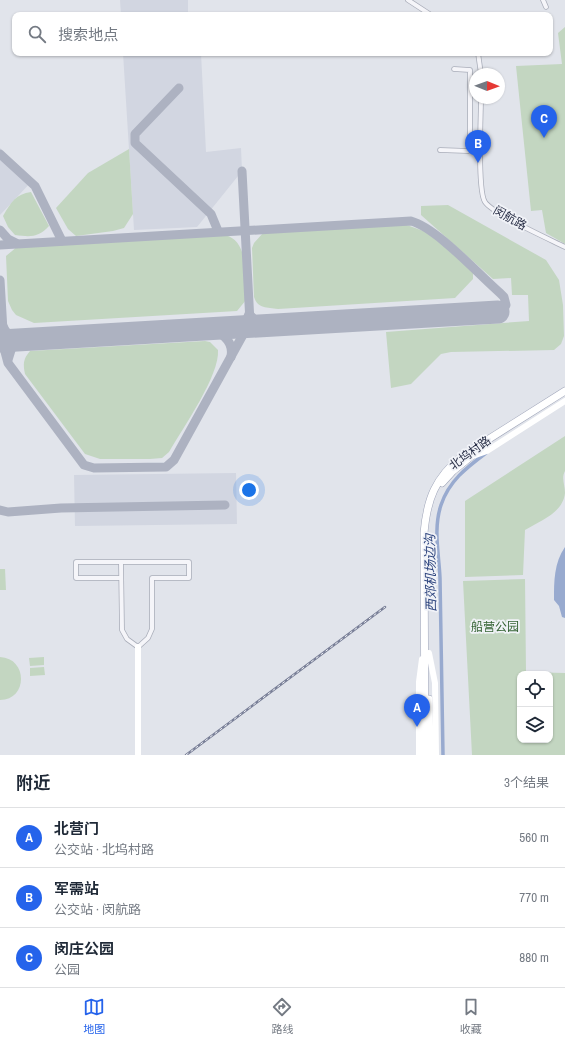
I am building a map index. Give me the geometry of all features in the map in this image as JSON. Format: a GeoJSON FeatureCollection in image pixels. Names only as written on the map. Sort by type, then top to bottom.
{"type":"FeatureCollection","features":[{"type":"Feature","properties":{"kind":"main road","name":"北坞村路"},"geometry":{"type":"LineString","coordinates":[[425,755],[425,521],[432,492],[440,478],[449,467],[472,450],[565,391]]}},
{"type":"Feature","properties":{"kind":"main road","name":"北坞村路"},"geometry":{"type":"LineString","coordinates":[[430,755],[428,534],[432,507],[444,481],[469,457],[565,396]]}},
{"type":"Feature","properties":{"kind":"street"},"geometry":{"type":"LineString","coordinates":[[408,0],[426,12]]}},
{"type":"Feature","properties":{"kind":"street"},"geometry":{"type":"LineString","coordinates":[[543,0],[546,7]]}},
{"type":"Feature","properties":{"kind":"street"},"geometry":{"type":"LineString","coordinates":[[478,56],[480,68]]}},
{"type":"Feature","properties":{"kind":"street"},"geometry":{"type":"LineString","coordinates":[[440,150],[468,151],[470,147],[470,70],[454,69]]}},
{"type":"Feature","properties":{"kind":"street","name":"闵航路"},"geometry":{"type":"LineString","coordinates":[[481,104],[481,187],[486,203],[501,214],[565,247]]}},
{"type":"Feature","properties":{"kind":"street","name":"北坞村路"},"geometry":{"type":"LineString","coordinates":[[469,457],[487,451],[565,401]]}},
{"type":"Feature","properties":{"kind":"street"},"geometry":{"type":"LineString","coordinates":[[120,578],[76,578],[76,562],[189,562],[189,578],[152,578],[152,629],[148,638],[138,647],[138,755]]}},
{"type":"Feature","properties":{"kind":"street"},"geometry":{"type":"LineString","coordinates":[[120,562],[122,630],[127,638],[138,647]]}},
{"type":"Feature","properties":{"kind":"street","name":"北坞村路"},"geometry":{"type":"LineString","coordinates":[[419,755],[419,682],[424,646]]}},
{"type":"Feature","properties":{"kind":"street","name":"北坞村路"},"geometry":{"type":"LineString","coordinates":[[429,653],[435,684],[436,755]]}},
{"type":"Feature","properties":{"kind":"shaded area"},"geometry":{"type":"Polygon","coordinates":[[[120,0],[188,0],[188,12],[121,12],[120,0]]]}},
{"type":"Feature","properties":{"kind":"shaded area"},"geometry":{"type":"Polygon","coordinates":[[[123,56],[201,56],[206,152],[241,148],[242,171],[197,227],[134,230],[123,56]]]}},
{"type":"Feature","properties":{"kind":"shaded area"},"geometry":{"type":"Polygon","coordinates":[[[0,148],[33,180],[0,215],[0,148]]]}},
{"type":"Feature","properties":{"kind":"shaded area"},"geometry":{"type":"Polygon","coordinates":[[[236,473],[237,524],[75,526],[74,475],[236,473]]]}},
{"type":"Feature","properties":{"kind":"green space"},"geometry":{"type":"Polygon","coordinates":[[[565,27],[565,244],[546,233],[542,210],[531,211],[516,66],[562,64],[558,33],[565,27]]]}},
{"type":"Feature","properties":{"kind":"green space"},"geometry":{"type":"Polygon","coordinates":[[[129,149],[133,214],[124,228],[76,236],[68,229],[56,208],[88,173],[129,149]]]}},
{"type":"Feature","properties":{"kind":"green space"},"geometry":{"type":"Polygon","coordinates":[[[31,192],[49,226],[41,233],[34,236],[15,235],[8,227],[3,216],[14,200],[21,195],[31,192]]]}},
{"type":"Feature","properties":{"kind":"green space"},"geometry":{"type":"Polygon","coordinates":[[[448,205],[546,260],[559,280],[563,305],[564,336],[561,344],[554,350],[451,352],[441,354],[411,384],[391,388],[386,332],[529,321],[528,295],[512,295],[511,278],[493,279],[421,215],[421,206],[448,205]]]}},
{"type":"Feature","properties":{"kind":"green space"},"geometry":{"type":"Polygon","coordinates":[[[404,224],[429,233],[473,272],[473,279],[455,298],[278,309],[260,306],[256,301],[254,297],[252,248],[254,243],[263,233],[404,224]]]}},
{"type":"Feature","properties":{"kind":"green space"},"geometry":{"type":"Polygon","coordinates":[[[225,235],[233,239],[239,245],[246,272],[246,300],[237,311],[34,323],[16,315],[8,301],[6,256],[18,246],[83,244],[225,235]]]}},
{"type":"Feature","properties":{"kind":"green space"},"geometry":{"type":"Polygon","coordinates":[[[205,341],[210,342],[218,350],[217,361],[213,373],[191,416],[169,452],[162,458],[100,459],[85,454],[25,374],[24,370],[25,359],[30,351],[205,341]]]}},
{"type":"Feature","properties":{"kind":"green space"},"geometry":{"type":"Polygon","coordinates":[[[565,436],[565,471],[563,479],[565,493],[563,500],[560,506],[550,516],[525,530],[523,575],[465,577],[465,501],[565,436]]]}},
{"type":"Feature","properties":{"kind":"green space"},"geometry":{"type":"Polygon","coordinates":[[[0,569],[5,569],[6,590],[0,590],[0,569]]]}},
{"type":"Feature","properties":{"kind":"green space","name":"船营公园"},"geometry":{"type":"Polygon","coordinates":[[[525,579],[526,671],[517,671],[517,743],[553,743],[553,673],[565,673],[565,755],[472,755],[463,581],[525,579]]]}},
{"type":"Feature","properties":{"kind":"green space"},"geometry":{"type":"Polygon","coordinates":[[[0,657],[9,659],[16,664],[20,671],[21,679],[20,687],[16,693],[9,698],[0,700],[0,657]]]}},
{"type":"Feature","properties":{"kind":"green space"},"geometry":{"type":"Polygon","coordinates":[[[44,657],[44,665],[30,666],[29,658],[44,657]]]}},
{"type":"Feature","properties":{"kind":"green space"},"geometry":{"type":"Polygon","coordinates":[[[44,667],[45,675],[30,676],[30,668],[44,667]]]}},
{"type":"Feature","properties":{"kind":"water"},"geometry":{"type":"Polygon","coordinates":[[[565,547],[565,618],[562,617],[559,606],[554,600],[557,566],[561,553],[565,547]]]}},
{"type":"Feature","properties":{"kind":"waterway","name":"西郊机场边沟"},"geometry":{"type":"LineString","coordinates":[[443,755],[440,578],[437,523],[444,496],[453,482],[486,453]]}},
{"type":"Feature","properties":{"kind":"taxiway"},"geometry":{"type":"LineString","coordinates":[[179,88],[135,134],[135,143],[211,214],[218,231]]}},
{"type":"Feature","properties":{"kind":"taxiway"},"geometry":{"type":"LineString","coordinates":[[0,154],[35,186],[62,241]]}},
{"type":"Feature","properties":{"kind":"taxiway"},"geometry":{"type":"LineString","coordinates":[[0,280],[4,348],[8,363],[84,465],[94,468],[166,467],[174,460],[250,322],[242,171]]}},
{"type":"Feature","properties":{"kind":"taxiway"},"geometry":{"type":"LineString","coordinates":[[0,245],[411,221],[421,225],[445,242],[504,297],[506,305],[503,311],[498,312]]}},
{"type":"Feature","properties":{"kind":"taxiway"},"geometry":{"type":"LineString","coordinates":[[0,230],[8,239],[16,243]]}},
{"type":"Feature","properties":{"kind":"taxiway"},"geometry":{"type":"LineString","coordinates":[[236,327],[246,321],[249,314],[256,321],[265,325]]}},
{"type":"Feature","properties":{"kind":"taxiway"},"geometry":{"type":"LineString","coordinates":[[3,326],[11,336],[23,339],[12,347],[8,360]]}},
{"type":"Feature","properties":{"kind":"taxiway"},"geometry":{"type":"LineString","coordinates":[[211,329],[220,333],[227,339],[231,347],[231,357]]}},
{"type":"Feature","properties":{"kind":"taxiway"},"geometry":{"type":"LineString","coordinates":[[0,510],[8,512],[61,508],[225,505]]}},
{"type":"Feature","properties":{"kind":"runway"},"geometry":{"type":"LineString","coordinates":[[0,341],[498,312]]}},
{"type":"Feature","properties":{"kind":"railway"},"geometry":{"type":"LineString","coordinates":[[186,755],[385,607]]}},
{"type":"Feature","properties":{"kind":"place","name":"闵庄公园"},"geometry":{"type":"Point","coordinates":[544,138]}},
{"type":"Feature","properties":{"kind":"place","name":"军需站"},"geometry":{"type":"Point","coordinates":[478,163]}},
{"type":"Feature","properties":{"kind":"place","name":"北营门"},"geometry":{"type":"Point","coordinates":[417,727]}}]}
